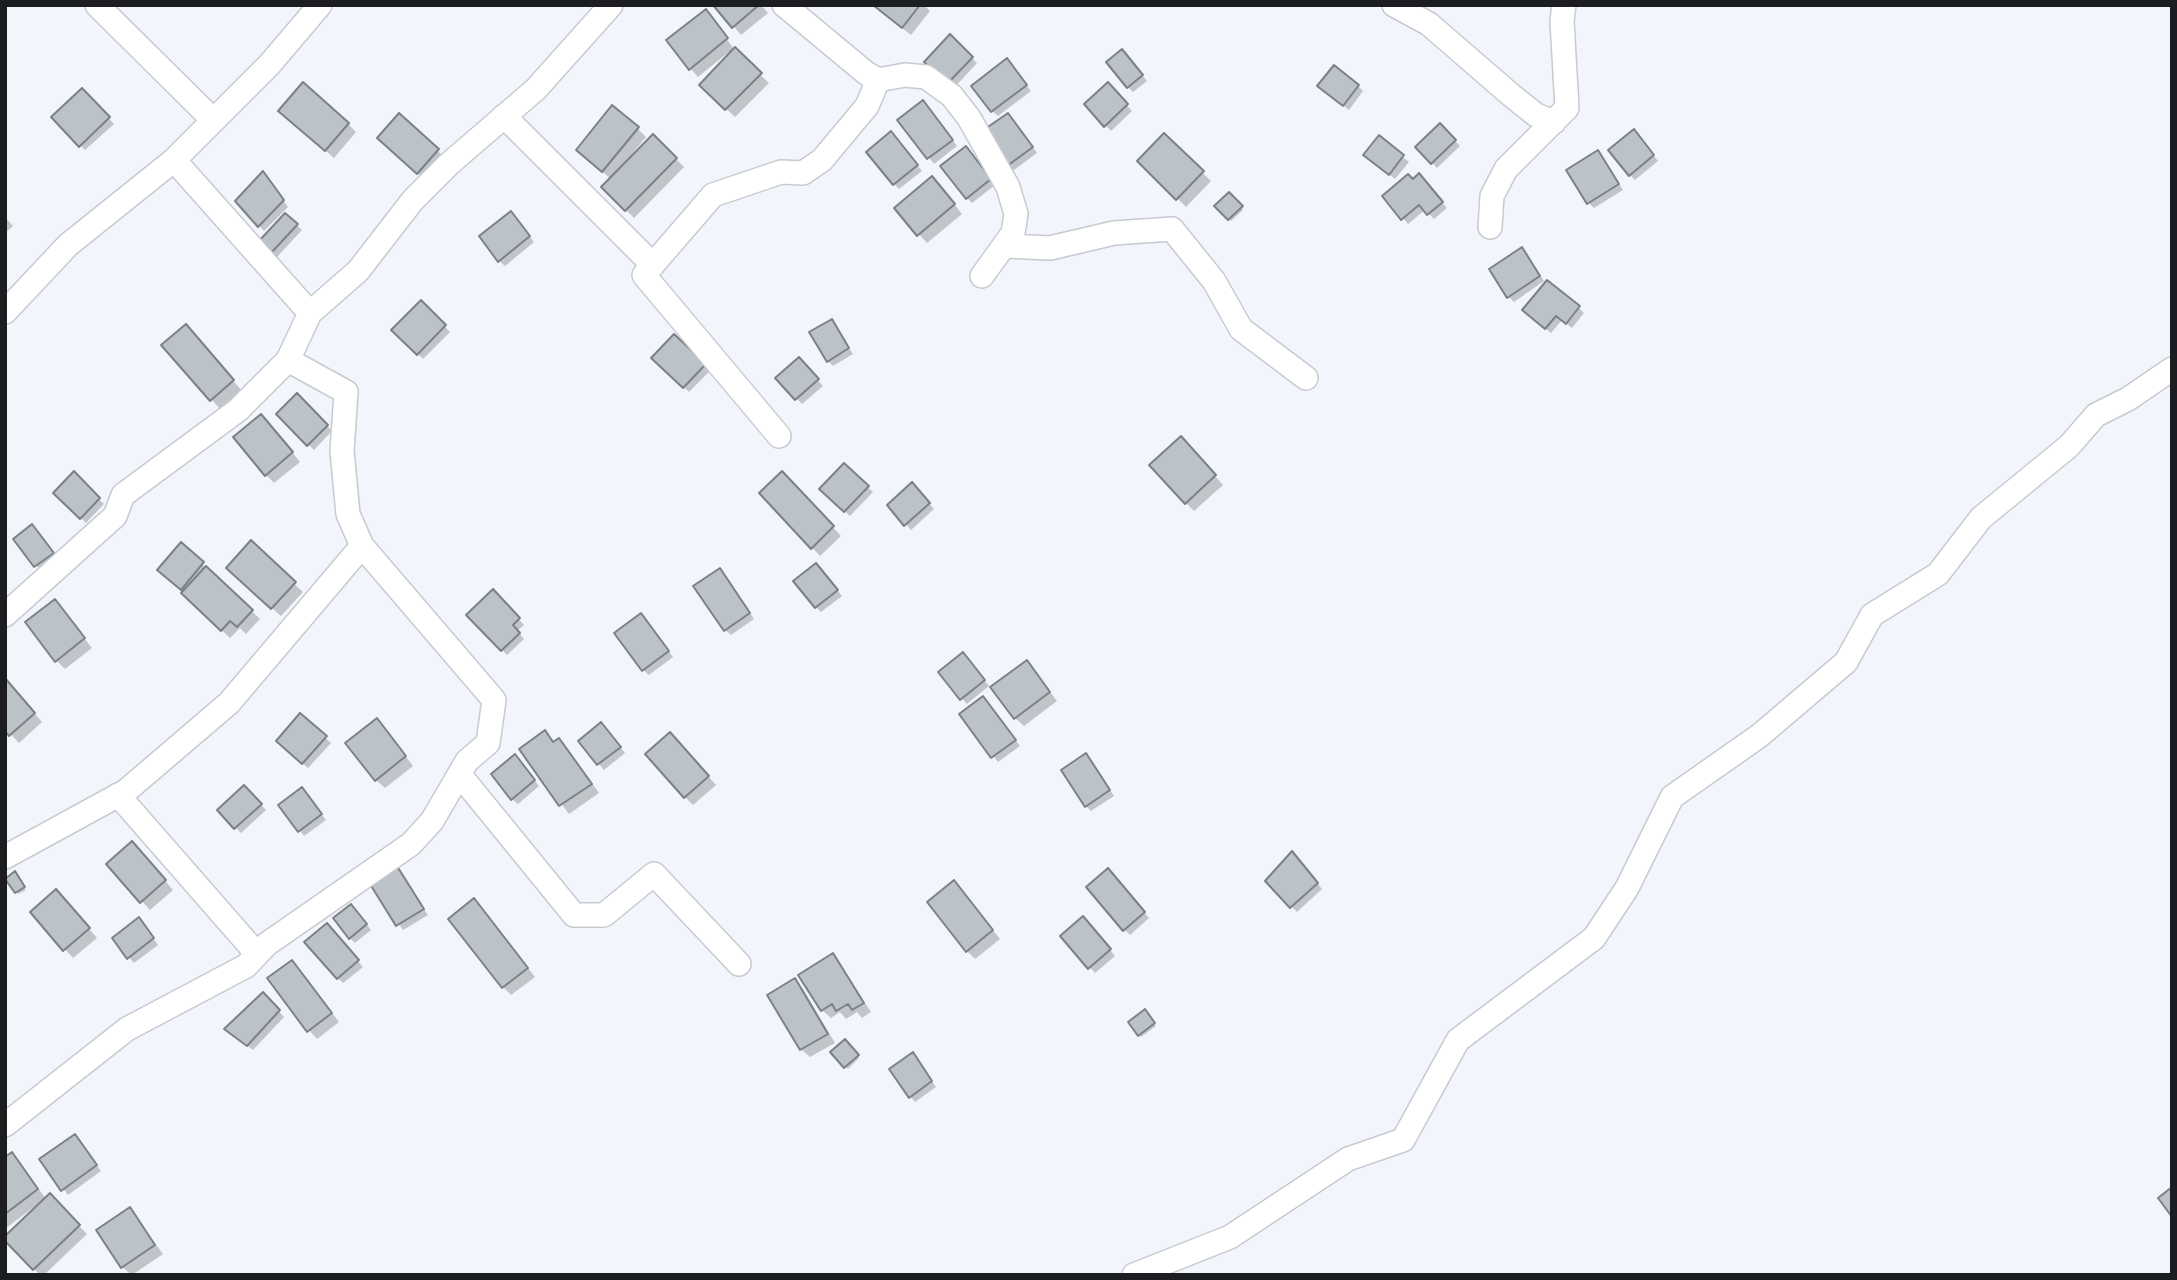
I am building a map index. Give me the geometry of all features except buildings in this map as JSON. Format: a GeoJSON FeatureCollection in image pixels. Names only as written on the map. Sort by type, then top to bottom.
{"type":"FeatureCollection","features":[{"type":"Feature","properties":{"kind":"street"},"geometry":{"type":"LineString","coordinates":[[97,5],[212,119]]}},
{"type":"Feature","properties":{"kind":"street"},"geometry":{"type":"LineString","coordinates":[[5,312],[68,245],[174,160],[212,119],[269,65],[320,5]]}},
{"type":"Feature","properties":{"kind":"street"},"geometry":{"type":"LineString","coordinates":[[5,615],[115,516],[124,495],[238,410],[288,360],[310,313],[358,271],[414,200],[449,164],[536,89],[611,5]]}},
{"type":"Feature","properties":{"kind":"street"},"geometry":{"type":"LineString","coordinates":[[784,5],[878,80],[905,75],[926,77],[952,96],[969,118],[1008,187],[1016,214],[1013,233],[982,276]]}},
{"type":"Feature","properties":{"kind":"street"},"geometry":{"type":"LineString","coordinates":[[1394,5],[1429,24],[1536,115],[1554,122]]}},
{"type":"Feature","properties":{"kind":"street"},"geometry":{"type":"LineString","coordinates":[[1490,227],[1492,196],[1506,169],[1567,108],[1562,22],[1564,5]]}},
{"type":"Feature","properties":{"kind":"street"},"geometry":{"type":"LineString","coordinates":[[779,436],[644,275],[713,195],[781,172],[803,173],[822,160],[867,106],[878,80]]}},
{"type":"Feature","properties":{"kind":"street"},"geometry":{"type":"LineString","coordinates":[[504,116],[653,265]]}},
{"type":"Feature","properties":{"kind":"street"},"geometry":{"type":"LineString","coordinates":[[174,160],[310,313]]}},
{"type":"Feature","properties":{"kind":"street"},"geometry":{"type":"LineString","coordinates":[[1005,246],[1050,248],[1114,233],[1172,229],[1214,281],[1241,329],[1306,378]]}},
{"type":"Feature","properties":{"kind":"street"},"geometry":{"type":"LineString","coordinates":[[5,1125],[127,1029],[246,966],[267,944],[411,844],[432,821],[467,761],[488,743],[494,701],[362,545],[348,514],[342,451],[346,392],[288,360]]}},
{"type":"Feature","properties":{"kind":"street"},"geometry":{"type":"LineString","coordinates":[[1134,1275],[1230,1237],[1348,1159],[1403,1140],[1458,1040],[1594,938],[1628,888],[1672,797],[1759,736],[1846,662],[1872,615],[1938,574],[1981,518],[2069,446],[2095,415],[2128,399],[2172,369]]}},
{"type":"Feature","properties":{"kind":"street"},"geometry":{"type":"LineString","coordinates":[[5,857],[126,791],[229,704],[362,545]]}},
{"type":"Feature","properties":{"kind":"street"},"geometry":{"type":"LineString","coordinates":[[460,775],[574,915],[604,915],[653,874],[738,964]]}},
{"type":"Feature","properties":{"kind":"street"},"geometry":{"type":"LineString","coordinates":[[118,795],[257,954]]}}]}
